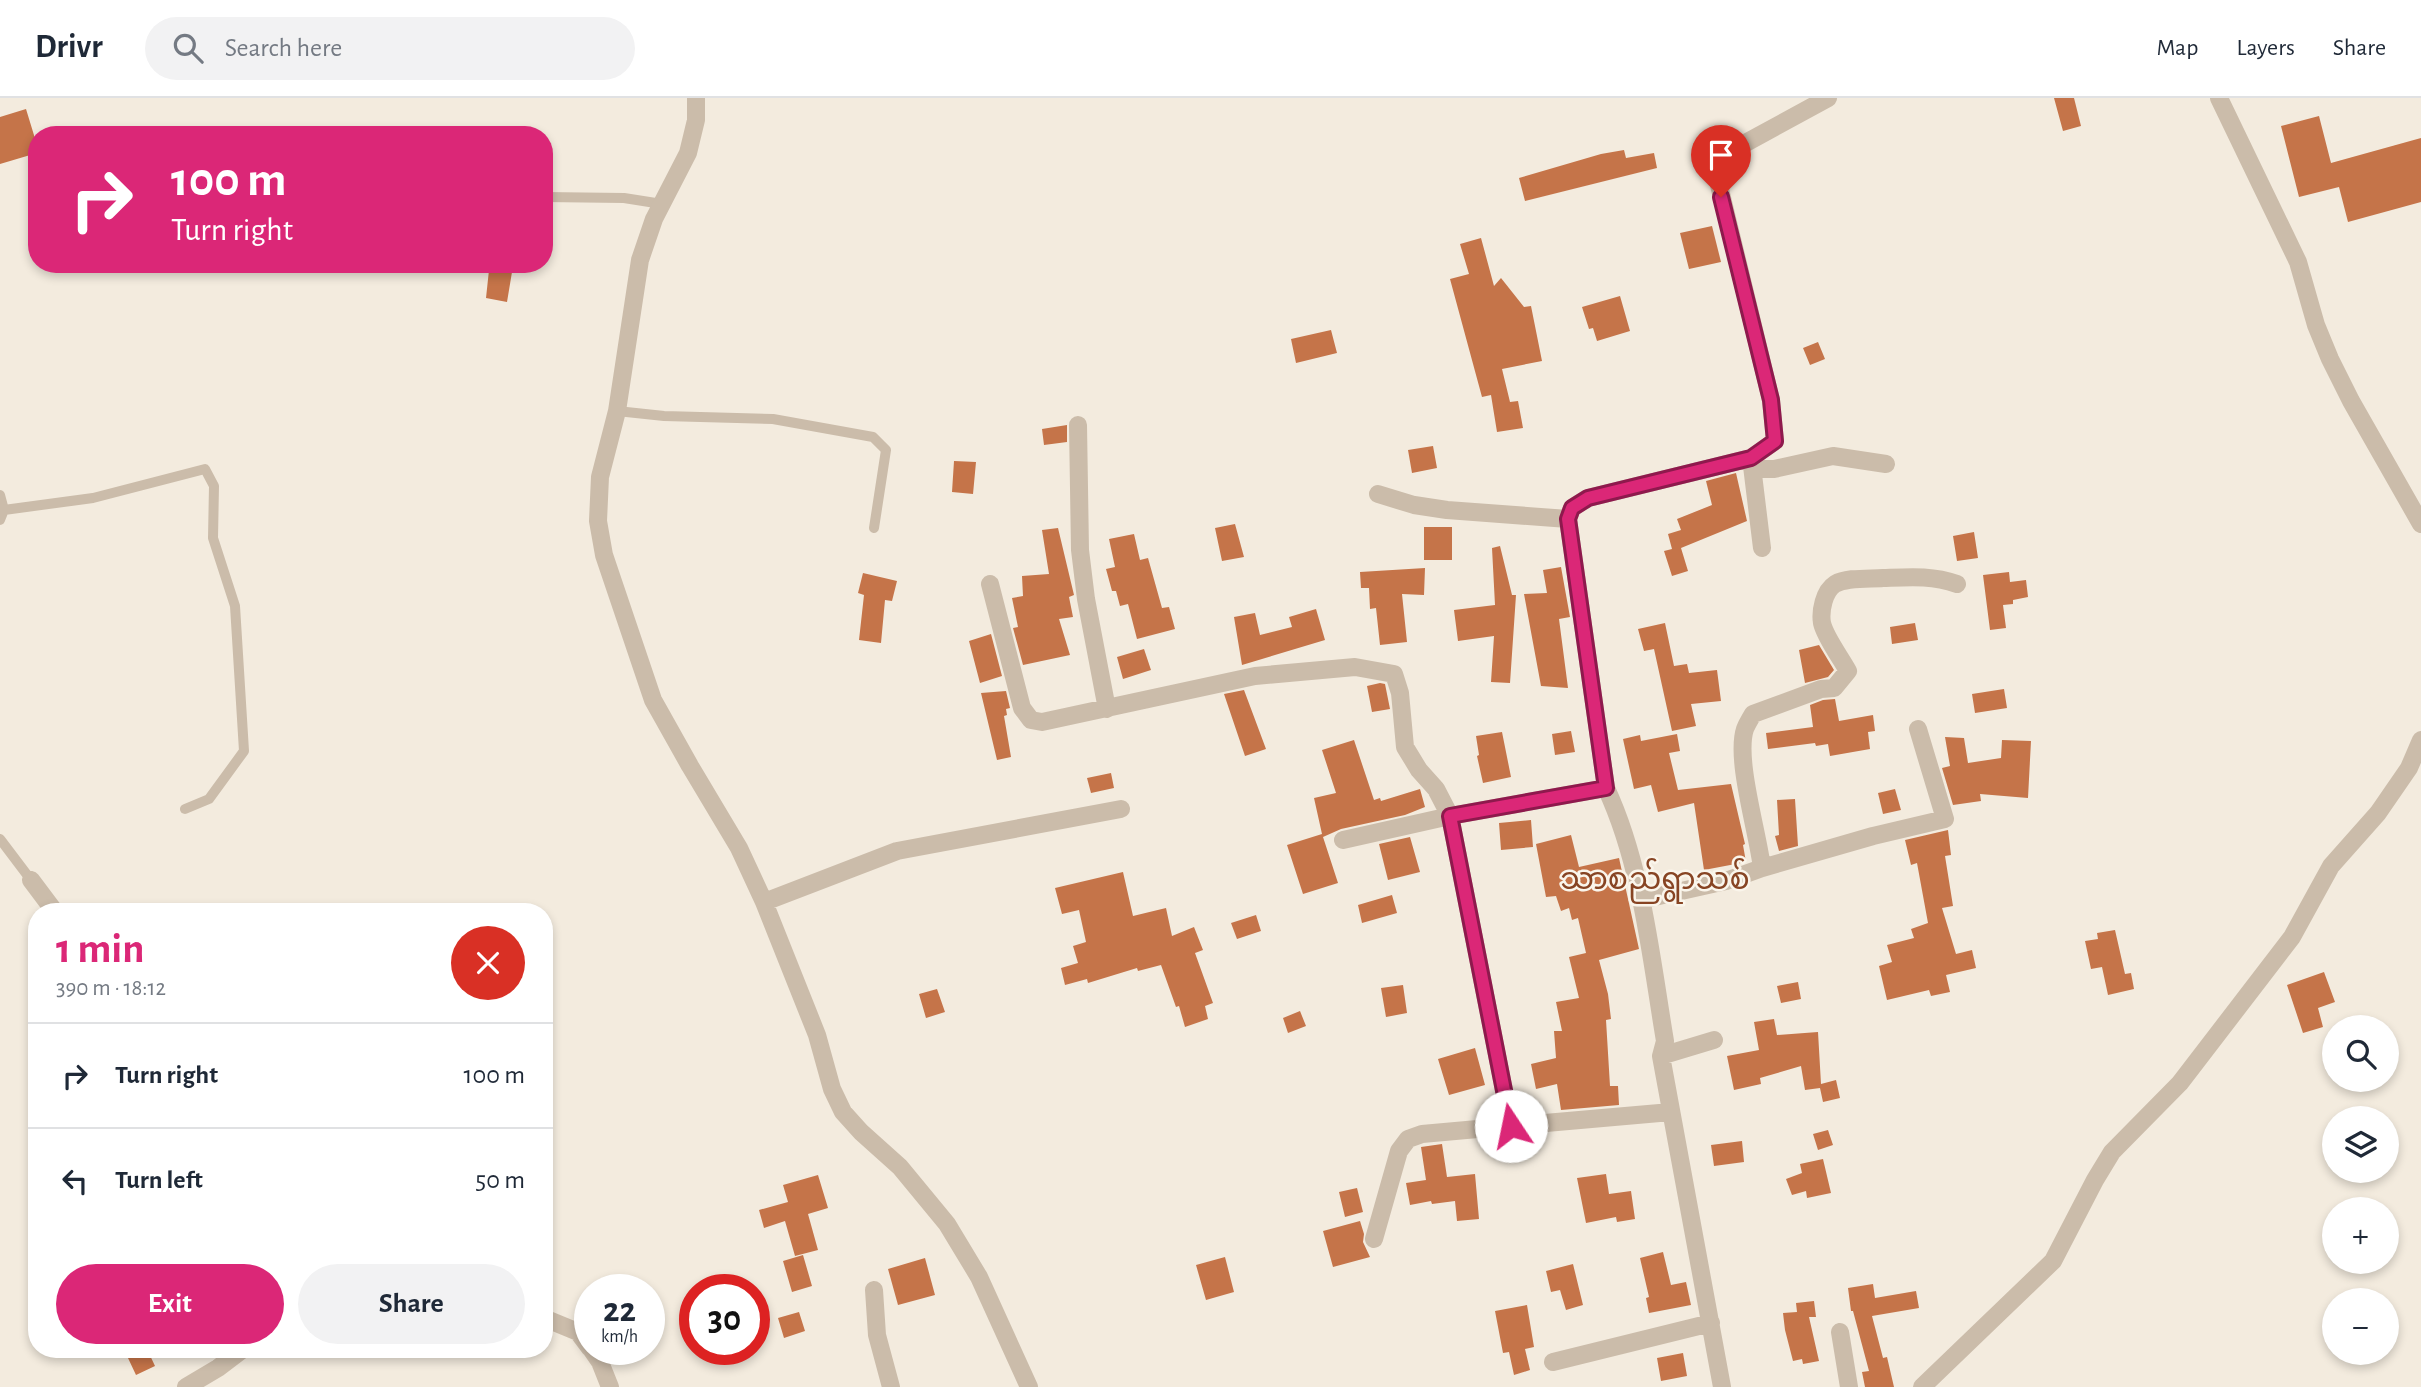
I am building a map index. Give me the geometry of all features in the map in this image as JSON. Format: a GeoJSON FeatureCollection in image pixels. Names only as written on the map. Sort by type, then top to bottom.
{"type":"FeatureCollection","features":[{"type":"Feature","properties":{"kind":"street"},"geometry":{"type":"LineString","coordinates":[[696,98],[696,120],[688,153],[654,219],[640,260],[617,411],[600,477],[598,521],[604,555],[653,699],[739,848],[764,902],[817,1035],[832,1089],[843,1112],[900,1167],[947,1224],[979,1277],[1029,1387]]}},
{"type":"Feature","properties":{"kind":"street"},"geometry":{"type":"LineString","coordinates":[[1722,1387],[1661,1056],[1665,1041],[1641,900],[1617,812],[1606,788],[1568,519],[1572,508],[1588,498],[1750,461],[1775,441],[1771,400],[1718,181],[1723,164],[1740,146],[1828,98]]}},
{"type":"Feature","properties":{"kind":"street"},"geometry":{"type":"LineString","coordinates":[[2219,98],[2298,262],[2316,325],[2330,359],[2421,524]]}},
{"type":"Feature","properties":{"kind":"street"},"geometry":{"type":"LineString","coordinates":[[1078,425],[1080,550],[1086,599],[1107,709]]}},
{"type":"Feature","properties":{"kind":"street"},"geometry":{"type":"LineString","coordinates":[[1750,461],[1764,469],[1833,456],[1886,464]]}},
{"type":"Feature","properties":{"kind":"street"},"geometry":{"type":"LineString","coordinates":[[1750,461],[1762,548]]}},
{"type":"Feature","properties":{"kind":"street"},"geometry":{"type":"LineString","coordinates":[[1378,494],[1414,505],[1447,510],[1568,519]]}},
{"type":"Feature","properties":{"kind":"street"},"geometry":{"type":"LineString","coordinates":[[1762,868],[1742,758],[1745,729],[1752,714],[1821,689],[1834,688],[1848,671],[1822,625],[1822,609],[1826,595],[1834,585],[1851,580],[1916,576],[1941,578],[1957,584]]}},
{"type":"Feature","properties":{"kind":"street"},"geometry":{"type":"LineString","coordinates":[[990,584],[1023,708],[1031,720],[1042,722],[1289,671],[1355,667],[1394,674],[1400,693],[1405,747],[1419,770],[1436,789],[1450,816],[1511,1126]]}},
{"type":"Feature","properties":{"kind":"street"},"geometry":{"type":"LineString","coordinates":[[1641,900],[1726,881],[1873,836],[1945,819],[1919,729]]}},
{"type":"Feature","properties":{"kind":"street"},"geometry":{"type":"LineString","coordinates":[[1922,1387],[2053,1261],[2112,1152],[2180,1083],[2292,937],[2331,866],[2378,813],[2409,768],[2421,740]]}},
{"type":"Feature","properties":{"kind":"street"},"geometry":{"type":"LineString","coordinates":[[1343,840],[1450,816],[1606,788]]}},
{"type":"Feature","properties":{"kind":"street"},"geometry":{"type":"LineString","coordinates":[[764,902],[897,851],[1121,809]]}},
{"type":"Feature","properties":{"kind":"street"},"geometry":{"type":"LineString","coordinates":[[30,880],[48,903]]}},
{"type":"Feature","properties":{"kind":"street"},"geometry":{"type":"LineString","coordinates":[[1661,1056],[1714,1040]]}},
{"type":"Feature","properties":{"kind":"street"},"geometry":{"type":"LineString","coordinates":[[1374,1239],[1399,1151],[1408,1139],[1422,1134],[1671,1112]]}},
{"type":"Feature","properties":{"kind":"street"},"geometry":{"type":"LineString","coordinates":[[874,1290],[877,1335],[891,1387]]}},
{"type":"Feature","properties":{"kind":"street"},"geometry":{"type":"LineString","coordinates":[[553,1322],[574,1330]]}},
{"type":"Feature","properties":{"kind":"street"},"geometry":{"type":"LineString","coordinates":[[1553,1362],[1711,1323]]}},
{"type":"Feature","properties":{"kind":"street"},"geometry":{"type":"LineString","coordinates":[[1840,1332],[1849,1387]]}},
{"type":"Feature","properties":{"kind":"street"},"geometry":{"type":"LineString","coordinates":[[186,1387],[231,1358]]}},
{"type":"Feature","properties":{"kind":"street"},"geometry":{"type":"LineString","coordinates":[[601,1365],[610,1387]]}},
{"type":"Feature","properties":{"kind":"lane"},"geometry":{"type":"LineString","coordinates":[[553,197],[624,198],[662,204]]}},
{"type":"Feature","properties":{"kind":"lane"},"geometry":{"type":"LineString","coordinates":[[617,411],[664,416],[773,419],[873,437],[886,450],[874,527]]}},
{"type":"Feature","properties":{"kind":"lane"},"geometry":{"type":"LineString","coordinates":[[0,495],[2,515],[93,498],[205,469],[214,486],[213,538],[234,607],[244,751],[209,799],[185,809]]}},
{"type":"Feature","properties":{"kind":"lane"},"geometry":{"type":"LineString","coordinates":[[0,839],[30,880]]}},
{"type":"Feature","properties":{"kind":"building"},"geometry":{"type":"Polygon","coordinates":[[[2054,98],[2074,98],[2081,126],[2063,131],[2054,98]]]}},
{"type":"Feature","properties":{"kind":"building"},"geometry":{"type":"Polygon","coordinates":[[[26,109],[31,126],[28,126],[28,156],[0,164],[0,117],[26,109]]]}},
{"type":"Feature","properties":{"kind":"building"},"geometry":{"type":"Polygon","coordinates":[[[2319,116],[2331,163],[2421,138],[2421,202],[2348,222],[2339,187],[2299,197],[2281,126],[2319,116]]]}},
{"type":"Feature","properties":{"kind":"building"},"geometry":{"type":"Polygon","coordinates":[[[1624,150],[1626,158],[1654,153],[1657,168],[1525,201],[1519,178],[1624,150]]]}},
{"type":"Feature","properties":{"kind":"building"},"geometry":{"type":"Polygon","coordinates":[[[1712,226],[1721,262],[1689,269],[1680,233],[1712,226]]]}},
{"type":"Feature","properties":{"kind":"building"},"geometry":{"type":"Polygon","coordinates":[[[1481,238],[1494,286],[1501,278],[1524,307],[1531,306],[1542,361],[1502,369],[1510,402],[1518,401],[1523,428],[1497,432],[1491,395],[1482,397],[1450,279],[1469,274],[1460,244],[1481,238]]]}},
{"type":"Feature","properties":{"kind":"building"},"geometry":{"type":"Polygon","coordinates":[[[489,273],[512,273],[507,302],[486,298],[489,273]]]}},
{"type":"Feature","properties":{"kind":"building"},"geometry":{"type":"Polygon","coordinates":[[[1620,296],[1630,331],[1597,341],[1593,328],[1589,329],[1582,307],[1620,296]]]}},
{"type":"Feature","properties":{"kind":"building"},"geometry":{"type":"Polygon","coordinates":[[[1331,330],[1337,353],[1296,363],[1291,339],[1331,330]]]}},
{"type":"Feature","properties":{"kind":"building"},"geometry":{"type":"Polygon","coordinates":[[[1818,342],[1825,359],[1810,365],[1803,348],[1818,342]]]}},
{"type":"Feature","properties":{"kind":"building"},"geometry":{"type":"Polygon","coordinates":[[[1067,425],[1067,442],[1044,445],[1042,429],[1067,425]]]}},
{"type":"Feature","properties":{"kind":"building"},"geometry":{"type":"Polygon","coordinates":[[[1433,446],[1437,468],[1412,473],[1408,450],[1433,446]]]}},
{"type":"Feature","properties":{"kind":"building"},"geometry":{"type":"Polygon","coordinates":[[[954,461],[976,462],[973,494],[952,492],[954,461]]]}},
{"type":"Feature","properties":{"kind":"building"},"geometry":{"type":"Polygon","coordinates":[[[1736,473],[1747,521],[1681,548],[1688,571],[1672,576],[1664,551],[1672,549],[1668,534],[1681,530],[1677,519],[1712,505],[1706,481],[1736,473]]]}},
{"type":"Feature","properties":{"kind":"building"},"geometry":{"type":"Polygon","coordinates":[[[1235,524],[1244,557],[1222,561],[1215,528],[1235,524]]]}},
{"type":"Feature","properties":{"kind":"building"},"geometry":{"type":"Polygon","coordinates":[[[1424,527],[1452,527],[1452,560],[1424,560],[1424,527]]]}},
{"type":"Feature","properties":{"kind":"building"},"geometry":{"type":"Polygon","coordinates":[[[1058,528],[1074,595],[1069,597],[1073,617],[1059,619],[1070,655],[1023,665],[1013,628],[1018,627],[1012,598],[1023,596],[1022,576],[1049,574],[1042,530],[1058,528]]]}},
{"type":"Feature","properties":{"kind":"building"},"geometry":{"type":"Polygon","coordinates":[[[1974,532],[1978,558],[1957,561],[1953,536],[1974,532]]]}},
{"type":"Feature","properties":{"kind":"building"},"geometry":{"type":"Polygon","coordinates":[[[1134,534],[1140,560],[1148,558],[1162,608],[1169,607],[1175,629],[1137,639],[1128,604],[1120,606],[1116,591],[1112,591],[1106,569],[1115,567],[1109,539],[1134,534]]]}},
{"type":"Feature","properties":{"kind":"building"},"geometry":{"type":"Polygon","coordinates":[[[1500,546],[1512,595],[1516,595],[1510,683],[1491,682],[1494,636],[1458,641],[1454,610],[1495,605],[1492,548],[1500,546]]]}},
{"type":"Feature","properties":{"kind":"building"},"geometry":{"type":"Polygon","coordinates":[[[1561,567],[1570,617],[1559,619],[1568,688],[1541,686],[1524,594],[1547,593],[1543,570],[1561,567]]]}},
{"type":"Feature","properties":{"kind":"building"},"geometry":{"type":"Polygon","coordinates":[[[1425,568],[1424,595],[1402,594],[1407,642],[1380,645],[1376,608],[1370,609],[1369,588],[1361,588],[1360,572],[1425,568]]]}},
{"type":"Feature","properties":{"kind":"building"},"geometry":{"type":"Polygon","coordinates":[[[2009,572],[2010,582],[2026,580],[2028,597],[2003,605],[2006,628],[1990,630],[1983,575],[2009,572]]]}},
{"type":"Feature","properties":{"kind":"building"},"geometry":{"type":"Polygon","coordinates":[[[863,573],[897,581],[892,601],[885,600],[881,643],[859,640],[864,595],[858,593],[863,573]]]}},
{"type":"Feature","properties":{"kind":"building"},"geometry":{"type":"Polygon","coordinates":[[[1316,609],[1325,640],[1242,665],[1234,617],[1255,613],[1260,635],[1292,627],[1289,617],[1316,609]]]}},
{"type":"Feature","properties":{"kind":"building"},"geometry":{"type":"Polygon","coordinates":[[[1665,623],[1674,666],[1687,664],[1689,673],[1717,670],[1721,701],[1691,704],[1696,726],[1672,731],[1654,649],[1644,651],[1638,629],[1665,623]]]}},
{"type":"Feature","properties":{"kind":"building"},"geometry":{"type":"Polygon","coordinates":[[[1915,623],[1918,640],[1892,644],[1890,627],[1915,623]]]}},
{"type":"Feature","properties":{"kind":"building"},"geometry":{"type":"Polygon","coordinates":[[[991,634],[1002,676],[980,683],[969,641],[991,634]]]}},
{"type":"Feature","properties":{"kind":"building"},"geometry":{"type":"Polygon","coordinates":[[[1819,645],[1834,670],[1828,677],[1805,683],[1799,650],[1819,645]]]}},
{"type":"Feature","properties":{"kind":"building"},"geometry":{"type":"Polygon","coordinates":[[[1144,649],[1151,670],[1123,679],[1117,657],[1144,649]]]}},
{"type":"Feature","properties":{"kind":"building"},"geometry":{"type":"Polygon","coordinates":[[[1385,684],[1390,709],[1372,712],[1367,686],[1385,684]]]}},
{"type":"Feature","properties":{"kind":"building"},"geometry":{"type":"Polygon","coordinates":[[[2004,689],[2007,708],[1975,713],[1972,694],[2004,689]]]}},
{"type":"Feature","properties":{"kind":"building"},"geometry":{"type":"Polygon","coordinates":[[[1244,690],[1266,749],[1245,756],[1224,694],[1244,690]]]}},
{"type":"Feature","properties":{"kind":"building"},"geometry":{"type":"Polygon","coordinates":[[[1006,691],[1010,708],[1006,709],[1007,715],[1004,716],[1011,757],[997,760],[981,693],[1006,691]]]}},
{"type":"Feature","properties":{"kind":"building"},"geometry":{"type":"Polygon","coordinates":[[[1835,699],[1839,721],[1873,715],[1875,731],[1868,732],[1870,749],[1830,756],[1828,744],[1768,749],[1766,733],[1813,727],[1810,705],[1835,699]]]}},
{"type":"Feature","properties":{"kind":"building"},"geometry":{"type":"Polygon","coordinates":[[[1571,731],[1575,752],[1555,755],[1552,734],[1571,731]]]}},
{"type":"Feature","properties":{"kind":"building"},"geometry":{"type":"Polygon","coordinates":[[[1502,732],[1511,777],[1483,783],[1476,736],[1502,732]]]}},
{"type":"Feature","properties":{"kind":"building"},"geometry":{"type":"Polygon","coordinates":[[[1677,734],[1680,751],[1669,753],[1678,790],[1731,784],[1745,844],[1746,862],[1704,870],[1694,803],[1658,812],[1651,785],[1634,789],[1623,739],[1640,735],[1641,741],[1677,734]]]}},
{"type":"Feature","properties":{"kind":"building"},"geometry":{"type":"Polygon","coordinates":[[[1945,737],[1964,738],[1968,763],[2001,758],[2002,740],[2031,741],[2028,798],[1980,794],[1981,801],[1953,805],[1942,768],[1950,766],[1945,737]]]}},
{"type":"Feature","properties":{"kind":"building"},"geometry":{"type":"Polygon","coordinates":[[[1354,740],[1374,800],[1380,798],[1381,801],[1420,789],[1425,807],[1405,815],[1341,829],[1323,837],[1338,883],[1303,894],[1287,845],[1322,834],[1314,798],[1336,793],[1322,750],[1354,740]]]}},
{"type":"Feature","properties":{"kind":"building"},"geometry":{"type":"Polygon","coordinates":[[[1111,773],[1114,788],[1091,793],[1087,778],[1111,773]]]}},
{"type":"Feature","properties":{"kind":"building"},"geometry":{"type":"Polygon","coordinates":[[[1895,789],[1901,810],[1883,814],[1878,793],[1895,789]]]}},
{"type":"Feature","properties":{"kind":"building"},"geometry":{"type":"Polygon","coordinates":[[[1795,799],[1798,846],[1779,851],[1775,836],[1779,835],[1777,800],[1795,799]]]}},
{"type":"Feature","properties":{"kind":"building"},"geometry":{"type":"Polygon","coordinates":[[[1531,820],[1533,847],[1501,850],[1499,823],[1531,820]]]}},
{"type":"Feature","properties":{"kind":"building"},"geometry":{"type":"Polygon","coordinates":[[[1948,830],[1951,855],[1945,856],[1953,906],[1942,908],[1956,954],[1972,950],[1976,968],[1946,975],[1950,992],[1931,996],[1929,990],[1887,1000],[1879,966],[1892,962],[1887,945],[1914,938],[1911,929],[1928,923],[1917,863],[1911,865],[1905,840],[1948,830]]]}},
{"type":"Feature","properties":{"kind":"building"},"geometry":{"type":"Polygon","coordinates":[[[1571,835],[1579,867],[1619,858],[1639,949],[1599,960],[1611,1019],[1606,1020],[1610,1086],[1618,1086],[1619,1105],[1561,1110],[1557,1084],[1536,1089],[1531,1064],[1556,1058],[1554,1031],[1562,1031],[1556,1002],[1579,998],[1569,957],[1586,953],[1578,918],[1572,920],[1569,908],[1561,911],[1556,896],[1546,897],[1536,844],[1571,835]]]}},
{"type":"Feature","properties":{"kind":"building"},"geometry":{"type":"Polygon","coordinates":[[[1410,837],[1420,872],[1388,880],[1379,844],[1410,837]]]}},
{"type":"Feature","properties":{"kind":"building"},"geometry":{"type":"Polygon","coordinates":[[[1123,872],[1133,916],[1166,908],[1172,936],[1194,927],[1203,950],[1195,953],[1213,1003],[1205,1006],[1208,1019],[1185,1027],[1161,965],[1138,971],[1137,968],[1088,983],[1087,979],[1065,985],[1061,968],[1078,963],[1073,946],[1086,942],[1079,910],[1062,914],[1055,888],[1123,872]]]}},
{"type":"Feature","properties":{"kind":"building"},"geometry":{"type":"Polygon","coordinates":[[[1392,895],[1397,913],[1362,923],[1358,905],[1392,895]]]}},
{"type":"Feature","properties":{"kind":"building"},"geometry":{"type":"Polygon","coordinates":[[[1256,915],[1261,931],[1237,939],[1231,923],[1256,915]]]}},
{"type":"Feature","properties":{"kind":"building"},"geometry":{"type":"Polygon","coordinates":[[[2115,930],[2125,974],[2131,973],[2134,989],[2108,995],[2102,967],[2091,969],[2085,941],[2098,939],[2097,933],[2115,930]]]}},
{"type":"Feature","properties":{"kind":"building"},"geometry":{"type":"Polygon","coordinates":[[[2324,972],[2335,1002],[2318,1008],[2322,1027],[2303,1033],[2287,985],[2324,972]]]}},
{"type":"Feature","properties":{"kind":"building"},"geometry":{"type":"Polygon","coordinates":[[[1798,982],[1801,999],[1781,1003],[1777,986],[1798,982]]]}},
{"type":"Feature","properties":{"kind":"building"},"geometry":{"type":"Polygon","coordinates":[[[1403,985],[1407,1013],[1386,1017],[1381,988],[1403,985]]]}},
{"type":"Feature","properties":{"kind":"building"},"geometry":{"type":"Polygon","coordinates":[[[937,989],[945,1012],[926,1018],[919,994],[937,989]]]}},
{"type":"Feature","properties":{"kind":"building"},"geometry":{"type":"Polygon","coordinates":[[[1300,1011],[1306,1026],[1288,1033],[1283,1018],[1300,1011]]]}},
{"type":"Feature","properties":{"kind":"building"},"geometry":{"type":"Polygon","coordinates":[[[1774,1019],[1777,1035],[1818,1032],[1821,1084],[1836,1080],[1840,1098],[1823,1102],[1820,1088],[1805,1090],[1801,1066],[1760,1078],[1761,1084],[1734,1090],[1727,1056],[1759,1050],[1754,1022],[1774,1019]]]}},
{"type":"Feature","properties":{"kind":"building"},"geometry":{"type":"Polygon","coordinates":[[[1475,1048],[1485,1085],[1449,1095],[1438,1059],[1475,1048]]]}},
{"type":"Feature","properties":{"kind":"building"},"geometry":{"type":"Polygon","coordinates":[[[1828,1130],[1833,1145],[1818,1150],[1813,1134],[1828,1130]]]}},
{"type":"Feature","properties":{"kind":"building"},"geometry":{"type":"Polygon","coordinates":[[[1742,1141],[1744,1162],[1714,1166],[1711,1145],[1742,1141]]]}},
{"type":"Feature","properties":{"kind":"building"},"geometry":{"type":"Polygon","coordinates":[[[1442,1144],[1447,1177],[1475,1174],[1479,1219],[1457,1221],[1455,1201],[1432,1204],[1431,1201],[1410,1205],[1406,1183],[1426,1180],[1421,1147],[1442,1144]]]}},
{"type":"Feature","properties":{"kind":"building"},"geometry":{"type":"Polygon","coordinates":[[[1823,1159],[1831,1193],[1807,1198],[1806,1191],[1792,1195],[1786,1179],[1802,1173],[1800,1164],[1823,1159]]]}},
{"type":"Feature","properties":{"kind":"building"},"geometry":{"type":"Polygon","coordinates":[[[1606,1174],[1609,1194],[1631,1191],[1635,1219],[1617,1222],[1616,1217],[1586,1223],[1577,1178],[1606,1174]]]}},
{"type":"Feature","properties":{"kind":"building"},"geometry":{"type":"Polygon","coordinates":[[[818,1175],[828,1208],[808,1214],[818,1250],[795,1256],[785,1221],[764,1228],[759,1210],[788,1202],[783,1185],[818,1175]]]}},
{"type":"Feature","properties":{"kind":"building"},"geometry":{"type":"Polygon","coordinates":[[[1357,1188],[1363,1212],[1345,1217],[1339,1192],[1357,1188]]]}},
{"type":"Feature","properties":{"kind":"building"},"geometry":{"type":"Polygon","coordinates":[[[1360,1221],[1364,1234],[1363,1242],[1370,1257],[1333,1267],[1323,1231],[1360,1221]]]}},
{"type":"Feature","properties":{"kind":"building"},"geometry":{"type":"Polygon","coordinates":[[[1663,1252],[1671,1285],[1686,1282],[1691,1305],[1649,1313],[1646,1298],[1649,1297],[1640,1258],[1663,1252]]]}},
{"type":"Feature","properties":{"kind":"building"},"geometry":{"type":"Polygon","coordinates":[[[803,1255],[812,1286],[792,1292],[783,1261],[803,1255]]]}},
{"type":"Feature","properties":{"kind":"building"},"geometry":{"type":"Polygon","coordinates":[[[1225,1257],[1234,1292],[1206,1300],[1196,1265],[1225,1257]]]}},
{"type":"Feature","properties":{"kind":"building"},"geometry":{"type":"Polygon","coordinates":[[[925,1258],[935,1295],[898,1305],[888,1269],[925,1258]]]}},
{"type":"Feature","properties":{"kind":"building"},"geometry":{"type":"Polygon","coordinates":[[[1573,1264],[1583,1305],[1566,1310],[1560,1290],[1551,1292],[1546,1271],[1573,1264]]]}},
{"type":"Feature","properties":{"kind":"building"},"geometry":{"type":"Polygon","coordinates":[[[1873,1284],[1875,1298],[1916,1291],[1919,1308],[1872,1316],[1883,1358],[1887,1357],[1894,1387],[1865,1387],[1862,1372],[1869,1371],[1851,1311],[1848,1288],[1873,1284]]]}},
{"type":"Feature","properties":{"kind":"building"},"geometry":{"type":"Polygon","coordinates":[[[1814,1301],[1816,1317],[1809,1317],[1819,1361],[1803,1364],[1802,1359],[1793,1361],[1783,1313],[1797,1312],[1796,1303],[1814,1301]]]}},
{"type":"Feature","properties":{"kind":"building"},"geometry":{"type":"Polygon","coordinates":[[[1527,1305],[1534,1347],[1525,1349],[1530,1370],[1514,1375],[1509,1352],[1503,1353],[1495,1311],[1527,1305]]]}},
{"type":"Feature","properties":{"kind":"building"},"geometry":{"type":"Polygon","coordinates":[[[799,1312],[805,1331],[784,1338],[778,1318],[799,1312]]]}},
{"type":"Feature","properties":{"kind":"building"},"geometry":{"type":"Polygon","coordinates":[[[1683,1353],[1687,1376],[1661,1381],[1657,1358],[1683,1353]]]}},
{"type":"Feature","properties":{"kind":"building"},"geometry":{"type":"Polygon","coordinates":[[[128,1358],[151,1358],[155,1366],[136,1375],[128,1358]]]}},
{"type":"Feature","properties":{"kind":"district","name":"သာစည်ရွာသစ်"},"geometry":{"type":"Point","coordinates":[1655,880]}},
{"type":"Feature","properties":{"kind":"route"},"geometry":{"type":"LineString","coordinates":[[1511,1126],[1450,816],[1606,788],[1568,519],[1572,508],[1588,498],[1751,458],[1775,441],[1771,400],[1721,197]]}}]}
